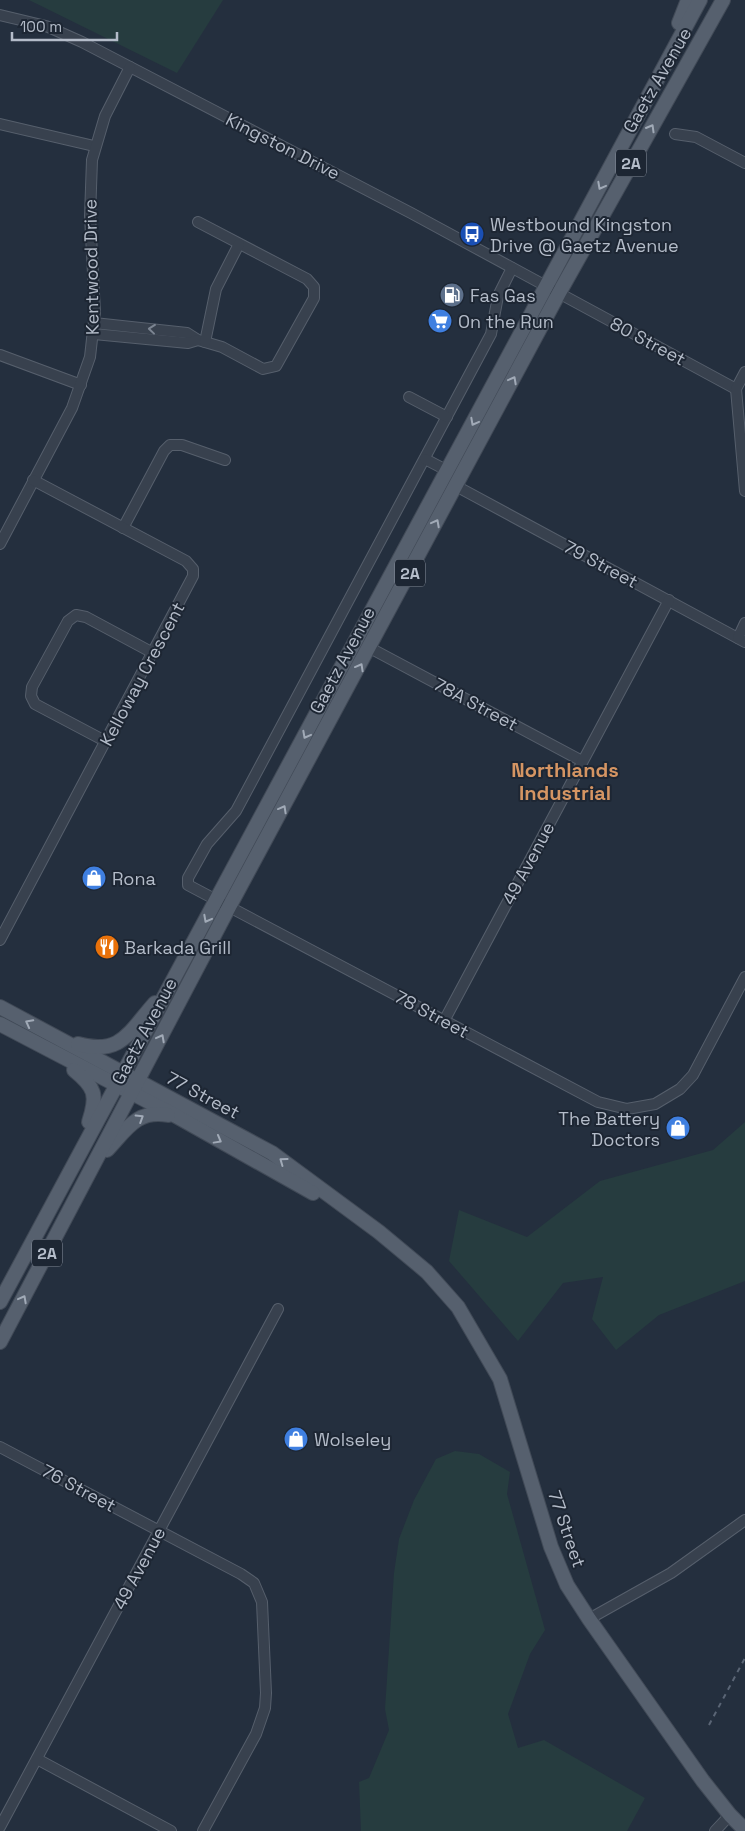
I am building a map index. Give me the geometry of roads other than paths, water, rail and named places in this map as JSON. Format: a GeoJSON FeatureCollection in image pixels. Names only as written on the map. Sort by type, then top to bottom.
{"type":"FeatureCollection","features":[{"type":"Feature","properties":{"kind":"main road"},"geometry":{"type":"LineString","coordinates":[[649,96],[688,0]]}},
{"type":"Feature","properties":{"kind":"main road","name":"Gaetz Avenue"},"geometry":{"type":"LineString","coordinates":[[0,1342],[93,1164],[173,982],[223,904],[370,648],[456,486],[649,96],[700,0]]}},
{"type":"Feature","properties":{"kind":"main road"},"geometry":{"type":"LineString","coordinates":[[704,35],[714,0]]}},
{"type":"Feature","properties":{"kind":"main road","name":"Gaetz Avenue"},"geometry":{"type":"LineString","coordinates":[[0,1302],[80,1152],[128,1082],[223,904],[448,471],[723,0]]}},
{"type":"Feature","properties":{"kind":"main road"},"geometry":{"type":"LineString","coordinates":[[58,1038],[96,1048],[111,1047],[121,1041],[173,982]]}},
{"type":"Feature","properties":{"kind":"main road","name":"77 Street"},"geometry":{"type":"LineString","coordinates":[[0,1007],[58,1038],[128,1082],[176,1116],[378,1232]]}},
{"type":"Feature","properties":{"kind":"main road","name":"77 Street"},"geometry":{"type":"LineString","coordinates":[[0,1024],[40,1046],[128,1082],[272,1153],[378,1232],[427,1272],[458,1307],[500,1379],[551,1547],[567,1585],[589,1620],[730,1815],[745,1830]]}},
{"type":"Feature","properties":{"kind":"main road"},"geometry":{"type":"LineString","coordinates":[[40,1046],[86,1080],[94,1094],[93,1110],[80,1152]]}},
{"type":"Feature","properties":{"kind":"main road"},"geometry":{"type":"LineString","coordinates":[[93,1164],[140,1117],[150,1113],[176,1116]]}},
{"type":"Feature","properties":{"kind":"main road"},"geometry":{"type":"LineString","coordinates":[[44,1258],[38,1254],[38,1249],[49,1227],[56,1195]]}},
{"type":"Feature","properties":{"kind":"street","name":"Kingston Drive"},"geometry":{"type":"LineString","coordinates":[[0,15],[46,26],[130,67],[553,290]]}},
{"type":"Feature","properties":{"kind":"street","name":"Kentwood Drive"},"geometry":{"type":"LineString","coordinates":[[0,544],[72,408],[81,385],[94,328],[90,182],[94,146],[105,116],[130,67]]}},
{"type":"Feature","properties":{"kind":"street"},"geometry":{"type":"LineString","coordinates":[[0,124],[94,146]]}},
{"type":"Feature","properties":{"kind":"street"},"geometry":{"type":"LineString","coordinates":[[675,134],[696,137],[745,163]]}},
{"type":"Feature","properties":{"kind":"street"},"geometry":{"type":"LineString","coordinates":[[94,328],[187,333],[202,341],[222,347],[263,369],[272,368],[280,363],[314,298],[314,287],[307,279],[198,222]]}},
{"type":"Feature","properties":{"kind":"street"},"geometry":{"type":"LineString","coordinates":[[202,341],[216,289],[239,244]]}},
{"type":"Feature","properties":{"kind":"street","name":"Gaetz Avenue"},"geometry":{"type":"LineString","coordinates":[[223,904],[188,884],[188,878],[207,844],[236,810],[425,459],[493,330],[498,296],[512,268]]}},
{"type":"Feature","properties":{"kind":"street","name":"80 Street"},"geometry":{"type":"LineString","coordinates":[[553,290],[736,389]]}},
{"type":"Feature","properties":{"kind":"street"},"geometry":{"type":"LineString","coordinates":[[0,355],[81,385]]}},
{"type":"Feature","properties":{"kind":"street"},"geometry":{"type":"LineString","coordinates":[[745,372],[736,389],[745,491]]}},
{"type":"Feature","properties":{"kind":"street"},"geometry":{"type":"LineString","coordinates":[[408,397],[447,417]]}},
{"type":"Feature","properties":{"kind":"street"},"geometry":{"type":"LineString","coordinates":[[124,528],[164,451],[170,445],[182,445],[225,460]]}},
{"type":"Feature","properties":{"kind":"street"},"geometry":{"type":"LineString","coordinates":[[425,459],[448,471]]}},
{"type":"Feature","properties":{"kind":"street","name":"Kelloway Crescent"},"geometry":{"type":"LineString","coordinates":[[0,940],[191,582],[193,569],[186,561],[34,480]]}},
{"type":"Feature","properties":{"kind":"street","name":"79 Street"},"geometry":{"type":"LineString","coordinates":[[456,486],[742,640]]}},
{"type":"Feature","properties":{"kind":"street","name":"49 Avenue"},"geometry":{"type":"LineString","coordinates":[[444,1021],[669,600]]}},
{"type":"Feature","properties":{"kind":"street"},"geometry":{"type":"LineString","coordinates":[[106,741],[35,704],[30,696],[32,687],[68,621],[76,615],[86,617],[153,653]]}},
{"type":"Feature","properties":{"kind":"street"},"geometry":{"type":"LineString","coordinates":[[742,640],[745,623]]}},
{"type":"Feature","properties":{"kind":"street","name":"78A Street"},"geometry":{"type":"LineString","coordinates":[[370,648],[582,760]]}},
{"type":"Feature","properties":{"kind":"street","name":"78 Street"},"geometry":{"type":"LineString","coordinates":[[223,904],[598,1102],[627,1109],[652,1105],[680,1089],[693,1075],[745,977]]}},
{"type":"Feature","properties":{"kind":"street","name":"49 Avenue"},"geometry":{"type":"LineString","coordinates":[[0,1827],[278,1309]]}},
{"type":"Feature","properties":{"kind":"street","name":"76 Street"},"geometry":{"type":"LineString","coordinates":[[0,1447],[159,1530],[241,1574],[254,1583],[262,1602],[266,1693],[263,1713],[256,1734],[203,1831]]}},
{"type":"Feature","properties":{"kind":"street"},"geometry":{"type":"LineString","coordinates":[[589,1620],[672,1573],[745,1520]]}},
{"type":"Feature","properties":{"kind":"street"},"geometry":{"type":"LineString","coordinates":[[37,1759],[172,1831]]}},
{"type":"Feature","properties":{"kind":"street"},"geometry":{"type":"LineString","coordinates":[[715,1831],[730,1815]]}},
{"type":"Feature","properties":{"kind":"railway"},"geometry":{"type":"LineString","coordinates":[[709,1725],[745,1658]]}},
{"type":"Feature","properties":{"kind":"place","name":"Westbound Kingston Drive @ Gaetz Avenue"},"geometry":{"type":"Point","coordinates":[472,234]}},
{"type":"Feature","properties":{"kind":"place","name":"Fas Gas"},"geometry":{"type":"Point","coordinates":[452,295]}},
{"type":"Feature","properties":{"kind":"place","name":"On the Run"},"geometry":{"type":"Point","coordinates":[440,321]}},
{"type":"Feature","properties":{"kind":"place","name":"Rona"},"geometry":{"type":"Point","coordinates":[94,878]}},
{"type":"Feature","properties":{"kind":"place","name":"Barkada Grill"},"geometry":{"type":"Point","coordinates":[107,947]}},
{"type":"Feature","properties":{"kind":"place","name":"The Battery Doctors"},"geometry":{"type":"Point","coordinates":[678,1128]}},
{"type":"Feature","properties":{"kind":"place","name":"Wolseley"},"geometry":{"type":"Point","coordinates":[296,1439]}},
{"type":"Feature","properties":{"kind":"district","name":"Northlands Industrial"},"geometry":{"type":"Point","coordinates":[565,782]}}]}
